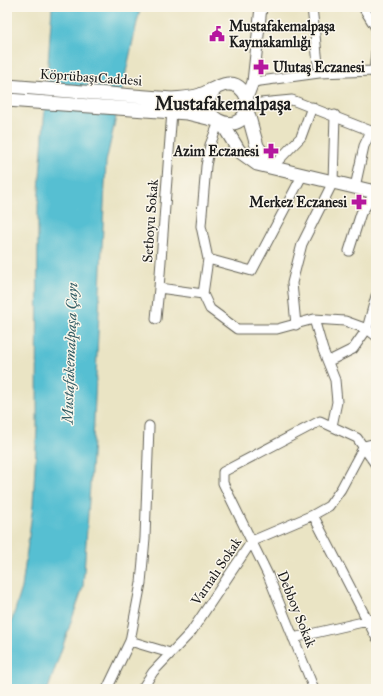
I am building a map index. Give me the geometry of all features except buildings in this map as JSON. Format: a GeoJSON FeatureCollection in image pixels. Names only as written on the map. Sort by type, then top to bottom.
{"type":"FeatureCollection","features":[{"type":"Feature","properties":{"kind":"main road"},"geometry":{"type":"LineString","coordinates":[[172,105],[228,84],[240,88],[247,104],[257,146],[272,167]]}},
{"type":"Feature","properties":{"kind":"main road","name":"KöprübaşıCaddesi"},"geometry":{"type":"LineString","coordinates":[[7,86],[172,105]]}},
{"type":"Feature","properties":{"kind":"main road"},"geometry":{"type":"LineString","coordinates":[[217,87],[209,97],[209,110],[219,121],[239,152],[256,164],[303,174],[376,193]]}},
{"type":"Feature","properties":{"kind":"main road","name":"KöprübaşıCaddesi"},"geometry":{"type":"LineString","coordinates":[[7,100],[172,105]]}},
{"type":"Feature","properties":{"kind":"main road"},"geometry":{"type":"LineString","coordinates":[[172,105],[188,113],[228,124],[240,120],[247,104]]}},
{"type":"Feature","properties":{"kind":"street"},"geometry":{"type":"LineString","coordinates":[[261,7],[253,82],[247,104],[292,100],[373,131],[364,146],[355,187]]}},
{"type":"Feature","properties":{"kind":"street"},"geometry":{"type":"LineString","coordinates":[[312,7],[319,73]]}},
{"type":"Feature","properties":{"kind":"street"},"geometry":{"type":"LineString","coordinates":[[363,7],[376,28]]}},
{"type":"Feature","properties":{"kind":"street"},"geometry":{"type":"LineString","coordinates":[[253,82],[319,73],[375,73],[376,52]]}},
{"type":"Feature","properties":{"kind":"street","name":"Setboyu Sokak"},"geometry":{"type":"LineString","coordinates":[[156,319],[172,105]]}},
{"type":"Feature","properties":{"kind":"street"},"geometry":{"type":"LineString","coordinates":[[272,167],[301,137],[312,107]]}},
{"type":"Feature","properties":{"kind":"street"},"geometry":{"type":"LineString","coordinates":[[296,325],[292,283],[302,244],[333,182],[335,116]]}},
{"type":"Feature","properties":{"kind":"street"},"geometry":{"type":"LineString","coordinates":[[219,121],[210,145],[206,166],[201,226],[208,259],[203,294],[210,309],[237,329],[276,330],[314,319],[345,321],[367,329],[376,336]]}},
{"type":"Feature","properties":{"kind":"street"},"geometry":{"type":"LineString","coordinates":[[208,259],[252,271],[303,174]]}},
{"type":"Feature","properties":{"kind":"street"},"geometry":{"type":"LineString","coordinates":[[349,252],[361,213],[376,193]]}},
{"type":"Feature","properties":{"kind":"street"},"geometry":{"type":"LineString","coordinates":[[159,288],[203,294]]}},
{"type":"Feature","properties":{"kind":"street"},"geometry":{"type":"LineString","coordinates":[[328,361],[353,349],[367,329],[376,296]]}},
{"type":"Feature","properties":{"kind":"street"},"geometry":{"type":"LineString","coordinates":[[314,319],[323,350],[335,380],[337,402],[332,426],[357,438],[376,464]]}},
{"type":"Feature","properties":{"kind":"street","name":"Debboy Sokak"},"geometry":{"type":"LineString","coordinates":[[314,689],[294,638],[252,541],[223,482],[223,472],[320,421],[332,426]]}},
{"type":"Feature","properties":{"kind":"street"},"geometry":{"type":"LineString","coordinates":[[108,689],[130,641],[141,583],[145,538],[149,426]]}},
{"type":"Feature","properties":{"kind":"street"},"geometry":{"type":"LineString","coordinates":[[364,446],[376,443]]}},
{"type":"Feature","properties":{"kind":"street","name":"Varnalı Sokak"},"geometry":{"type":"LineString","coordinates":[[142,689],[153,672],[191,632],[252,541],[313,515],[329,506],[341,489],[364,446]]}},
{"type":"Feature","properties":{"kind":"street"},"geometry":{"type":"LineString","coordinates":[[313,515],[372,620],[376,636]]}},
{"type":"Feature","properties":{"kind":"street"},"geometry":{"type":"LineString","coordinates":[[294,638],[372,620]]}},
{"type":"Feature","properties":{"kind":"street"},"geometry":{"type":"LineString","coordinates":[[130,641],[170,653]]}},
{"type":"Feature","properties":{"kind":"water","name":"Mustafakemalpaşa Çayı"},"geometry":{"type":"Polygon","coordinates":[[[52,7],[140,7],[140,9],[106,162],[93,441],[83,587],[48,689],[7,689],[7,636],[22,588],[33,505],[37,427],[38,205],[52,7]]]}},
{"type":"Feature","properties":{"kind":"place","name":"Mustafakemalpaşa Kaymakamlığı"},"geometry":{"type":"Point","coordinates":[217,34]}},
{"type":"Feature","properties":{"kind":"place","name":"Ulutaş Eczanesi"},"geometry":{"type":"Point","coordinates":[261,67]}},
{"type":"Feature","properties":{"kind":"place","name":"Azim Eczanesi"},"geometry":{"type":"Point","coordinates":[271,151]}},
{"type":"Feature","properties":{"kind":"place","name":"Merkez Eczanesi"},"geometry":{"type":"Point","coordinates":[359,202]}},
{"type":"Feature","properties":{"kind":"district","name":"Mustafakemalpaşa"},"geometry":{"type":"Point","coordinates":[223,104]}}]}
